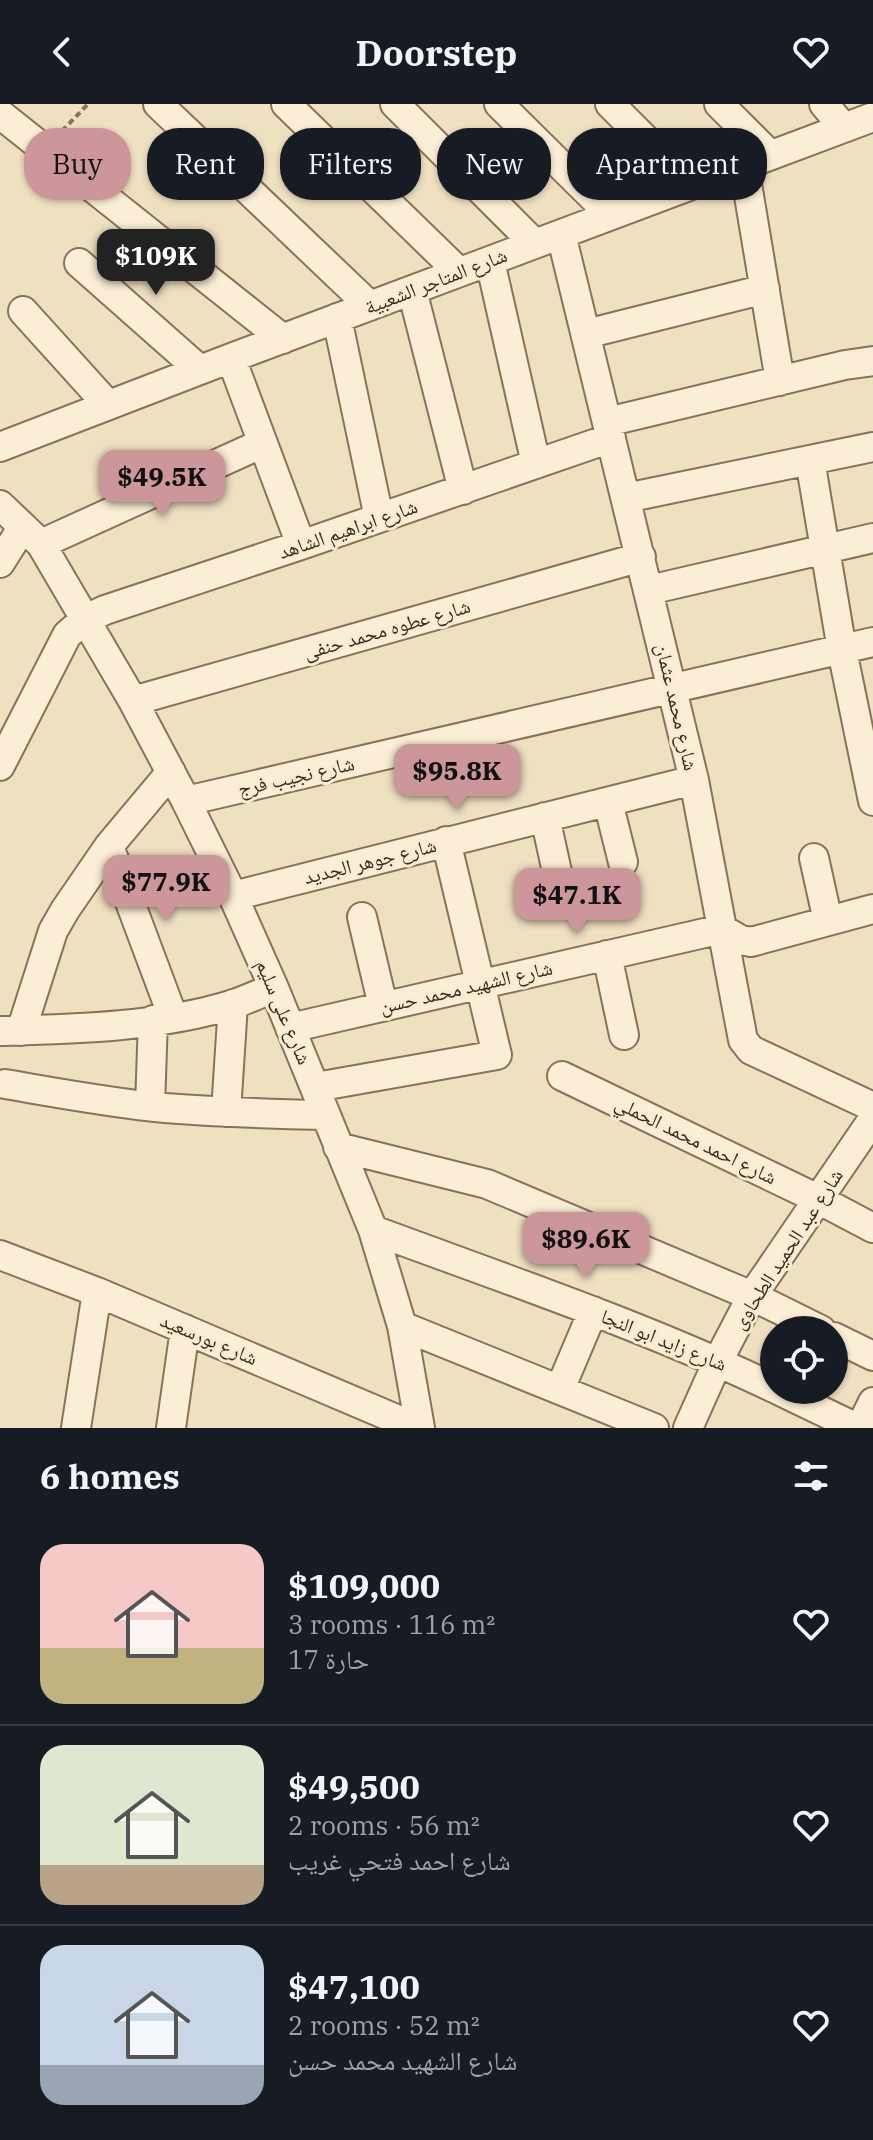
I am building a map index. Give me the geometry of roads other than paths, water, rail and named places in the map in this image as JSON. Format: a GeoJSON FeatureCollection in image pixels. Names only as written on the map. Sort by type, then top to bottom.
{"type":"FeatureCollection","features":[{"type":"Feature","properties":{"kind":"street"},"geometry":{"type":"LineString","coordinates":[[158,104],[370,306]]}},
{"type":"Feature","properties":{"kind":"street"},"geometry":{"type":"LineString","coordinates":[[286,104],[459,272]]}},
{"type":"Feature","properties":{"kind":"street"},"geometry":{"type":"LineString","coordinates":[[395,104],[535,244]]}},
{"type":"Feature","properties":{"kind":"street"},"geometry":{"type":"LineString","coordinates":[[499,104],[611,215]]}},
{"type":"Feature","properties":{"kind":"street"},"geometry":{"type":"LineString","coordinates":[[610,104],[634,128]]}},
{"type":"Feature","properties":{"kind":"street"},"geometry":{"type":"LineString","coordinates":[[719,104],[770,155]]}},
{"type":"Feature","properties":{"kind":"street"},"geometry":{"type":"LineString","coordinates":[[824,104],[844,128]]}},
{"type":"Feature","properties":{"kind":"street","name":"شارع المتاجر الشعبية"},"geometry":{"type":"LineString","coordinates":[[767,156],[873,117]]}},
{"type":"Feature","properties":{"kind":"street"},"geometry":{"type":"LineString","coordinates":[[3,123],[43,150],[283,339]]}},
{"type":"Feature","properties":{"kind":"street","name":"شارع المتاجر الشعبية"},"geometry":{"type":"LineString","coordinates":[[0,447],[651,200]]}},
{"type":"Feature","properties":{"kind":"street"},"geometry":{"type":"LineString","coordinates":[[750,200],[780,381]]}},
{"type":"Feature","properties":{"kind":"street","name":"شارع محمد عثمان"},"geometry":{"type":"LineString","coordinates":[[561,234],[694,780],[741,1034],[751,1050],[873,1107]]}},
{"type":"Feature","properties":{"kind":"street"},"geometry":{"type":"LineString","coordinates":[[490,261],[536,464]]}},
{"type":"Feature","properties":{"kind":"street"},"geometry":{"type":"LineString","coordinates":[[79,263],[200,370]]}},
{"type":"Feature","properties":{"kind":"street"},"geometry":{"type":"LineString","coordinates":[[586,334],[765,289]]}},
{"type":"Feature","properties":{"kind":"street"},"geometry":{"type":"LineString","coordinates":[[412,290],[463,490]]}},
{"type":"Feature","properties":{"kind":"street"},"geometry":{"type":"LineString","coordinates":[[23,311],[108,405]]}},
{"type":"Feature","properties":{"kind":"street"},"geometry":{"type":"LineString","coordinates":[[337,318],[379,518]]}},
{"type":"Feature","properties":{"kind":"street"},"geometry":{"type":"LineString","coordinates":[[231,358],[301,545]]}},
{"type":"Feature","properties":{"kind":"street","name":"شارع ابراهيم الشاهد"},"geometry":{"type":"LineString","coordinates":[[84,620],[105,610],[536,464],[609,430],[780,381],[873,361]]}},
{"type":"Feature","properties":{"kind":"street"},"geometry":{"type":"LineString","coordinates":[[0,563],[31,536],[263,443]]}},
{"type":"Feature","properties":{"kind":"street"},"geometry":{"type":"LineString","coordinates":[[626,498],[873,447]]}},
{"type":"Feature","properties":{"kind":"street"},"geometry":{"type":"LineString","coordinates":[[810,460],[842,650],[873,800]]}},
{"type":"Feature","properties":{"kind":"street","name":"شارع على سليم"},"geometry":{"type":"LineString","coordinates":[[0,505],[31,536],[133,701],[233,896],[316,1087],[373,1230],[402,1326],[418,1428]]}},
{"type":"Feature","properties":{"kind":"street"},"geometry":{"type":"LineString","coordinates":[[649,590],[873,538]]}},
{"type":"Feature","properties":{"kind":"street","name":"شارع عطوه محمد حنفى"},"geometry":{"type":"LineString","coordinates":[[133,701],[641,557]]}},
{"type":"Feature","properties":{"kind":"street"},"geometry":{"type":"LineString","coordinates":[[0,766],[67,635],[84,620]]}},
{"type":"Feature","properties":{"kind":"street","name":"شارع نجيب فرج"},"geometry":{"type":"LineString","coordinates":[[186,801],[873,642]]}},
{"type":"Feature","properties":{"kind":"street"},"geometry":{"type":"LineString","coordinates":[[171,772],[109,846],[65,910],[10,1031],[97,1028],[163,1019],[233,1004],[274,988]]}},
{"type":"Feature","properties":{"kind":"street","name":"شارع جوهر الجديد"},"geometry":{"type":"LineString","coordinates":[[233,896],[694,780]]}},
{"type":"Feature","properties":{"kind":"street"},"geometry":{"type":"LineString","coordinates":[[608,802],[623,862]]}},
{"type":"Feature","properties":{"kind":"street"},"geometry":{"type":"LineString","coordinates":[[545,817],[559,881]]}},
{"type":"Feature","properties":{"kind":"street"},"geometry":{"type":"LineString","coordinates":[[316,1087],[497,1055],[446,841]]}},
{"type":"Feature","properties":{"kind":"street"},"geometry":{"type":"LineString","coordinates":[[109,846],[163,1019],[150,1106]]}},
{"type":"Feature","properties":{"kind":"street"},"geometry":{"type":"LineString","coordinates":[[814,858],[828,921]]}},
{"type":"Feature","properties":{"kind":"street","name":"شارع الشهيد محمد حسن"},"geometry":{"type":"LineString","coordinates":[[290,1028],[722,929],[751,942],[873,909]]}},
{"type":"Feature","properties":{"kind":"street"},"geometry":{"type":"LineString","coordinates":[[362,917],[383,1006]]}},
{"type":"Feature","properties":{"kind":"street"},"geometry":{"type":"LineString","coordinates":[[607,955],[624,1035]]}},
{"type":"Feature","properties":{"kind":"street"},"geometry":{"type":"LineString","coordinates":[[226,1112],[233,1004]]}},
{"type":"Feature","properties":{"kind":"street","name":"شارع احمد محمد الحملي"},"geometry":{"type":"LineString","coordinates":[[562,1076],[873,1228]]}},
{"type":"Feature","properties":{"kind":"street"},"geometry":{"type":"LineString","coordinates":[[5,1084],[150,1106],[326,1115]]}},
{"type":"Feature","properties":{"kind":"street","name":"شارع عبد الحميد الطحاوى"},"geometry":{"type":"LineString","coordinates":[[688,1428],[752,1296],[873,1119]]}},
{"type":"Feature","properties":{"kind":"street"},"geometry":{"type":"LineString","coordinates":[[338,1147],[487,1184],[793,1316]]}},
{"type":"Feature","properties":{"kind":"street","name":"شارع زايد ابو النجا"},"geometry":{"type":"LineString","coordinates":[[373,1230],[593,1311],[760,1381]]}},
{"type":"Feature","properties":{"kind":"street","name":"شارع بورسعيد"},"geometry":{"type":"LineString","coordinates":[[0,1255],[97,1292],[418,1428]]}},
{"type":"Feature","properties":{"kind":"street"},"geometry":{"type":"LineString","coordinates":[[76,1428],[97,1292]]}},
{"type":"Feature","properties":{"kind":"street"},"geometry":{"type":"LineString","coordinates":[[560,1389],[593,1311]]}},
{"type":"Feature","properties":{"kind":"street"},"geometry":{"type":"LineString","coordinates":[[402,1326],[654,1428]]}},
{"type":"Feature","properties":{"kind":"street"},"geometry":{"type":"LineString","coordinates":[[171,1428],[185,1329]]}},
{"type":"Feature","properties":{"kind":"street"},"geometry":{"type":"LineString","coordinates":[[848,1344],[873,1356]]}},
{"type":"Feature","properties":{"kind":"street"},"geometry":{"type":"LineString","coordinates":[[858,1428],[873,1402]]}},
{"type":"Feature","properties":{"kind":"street","name":"شارع زايد ابو النجا"},"geometry":{"type":"LineString","coordinates":[[808,1404],[858,1428]]}}]}
